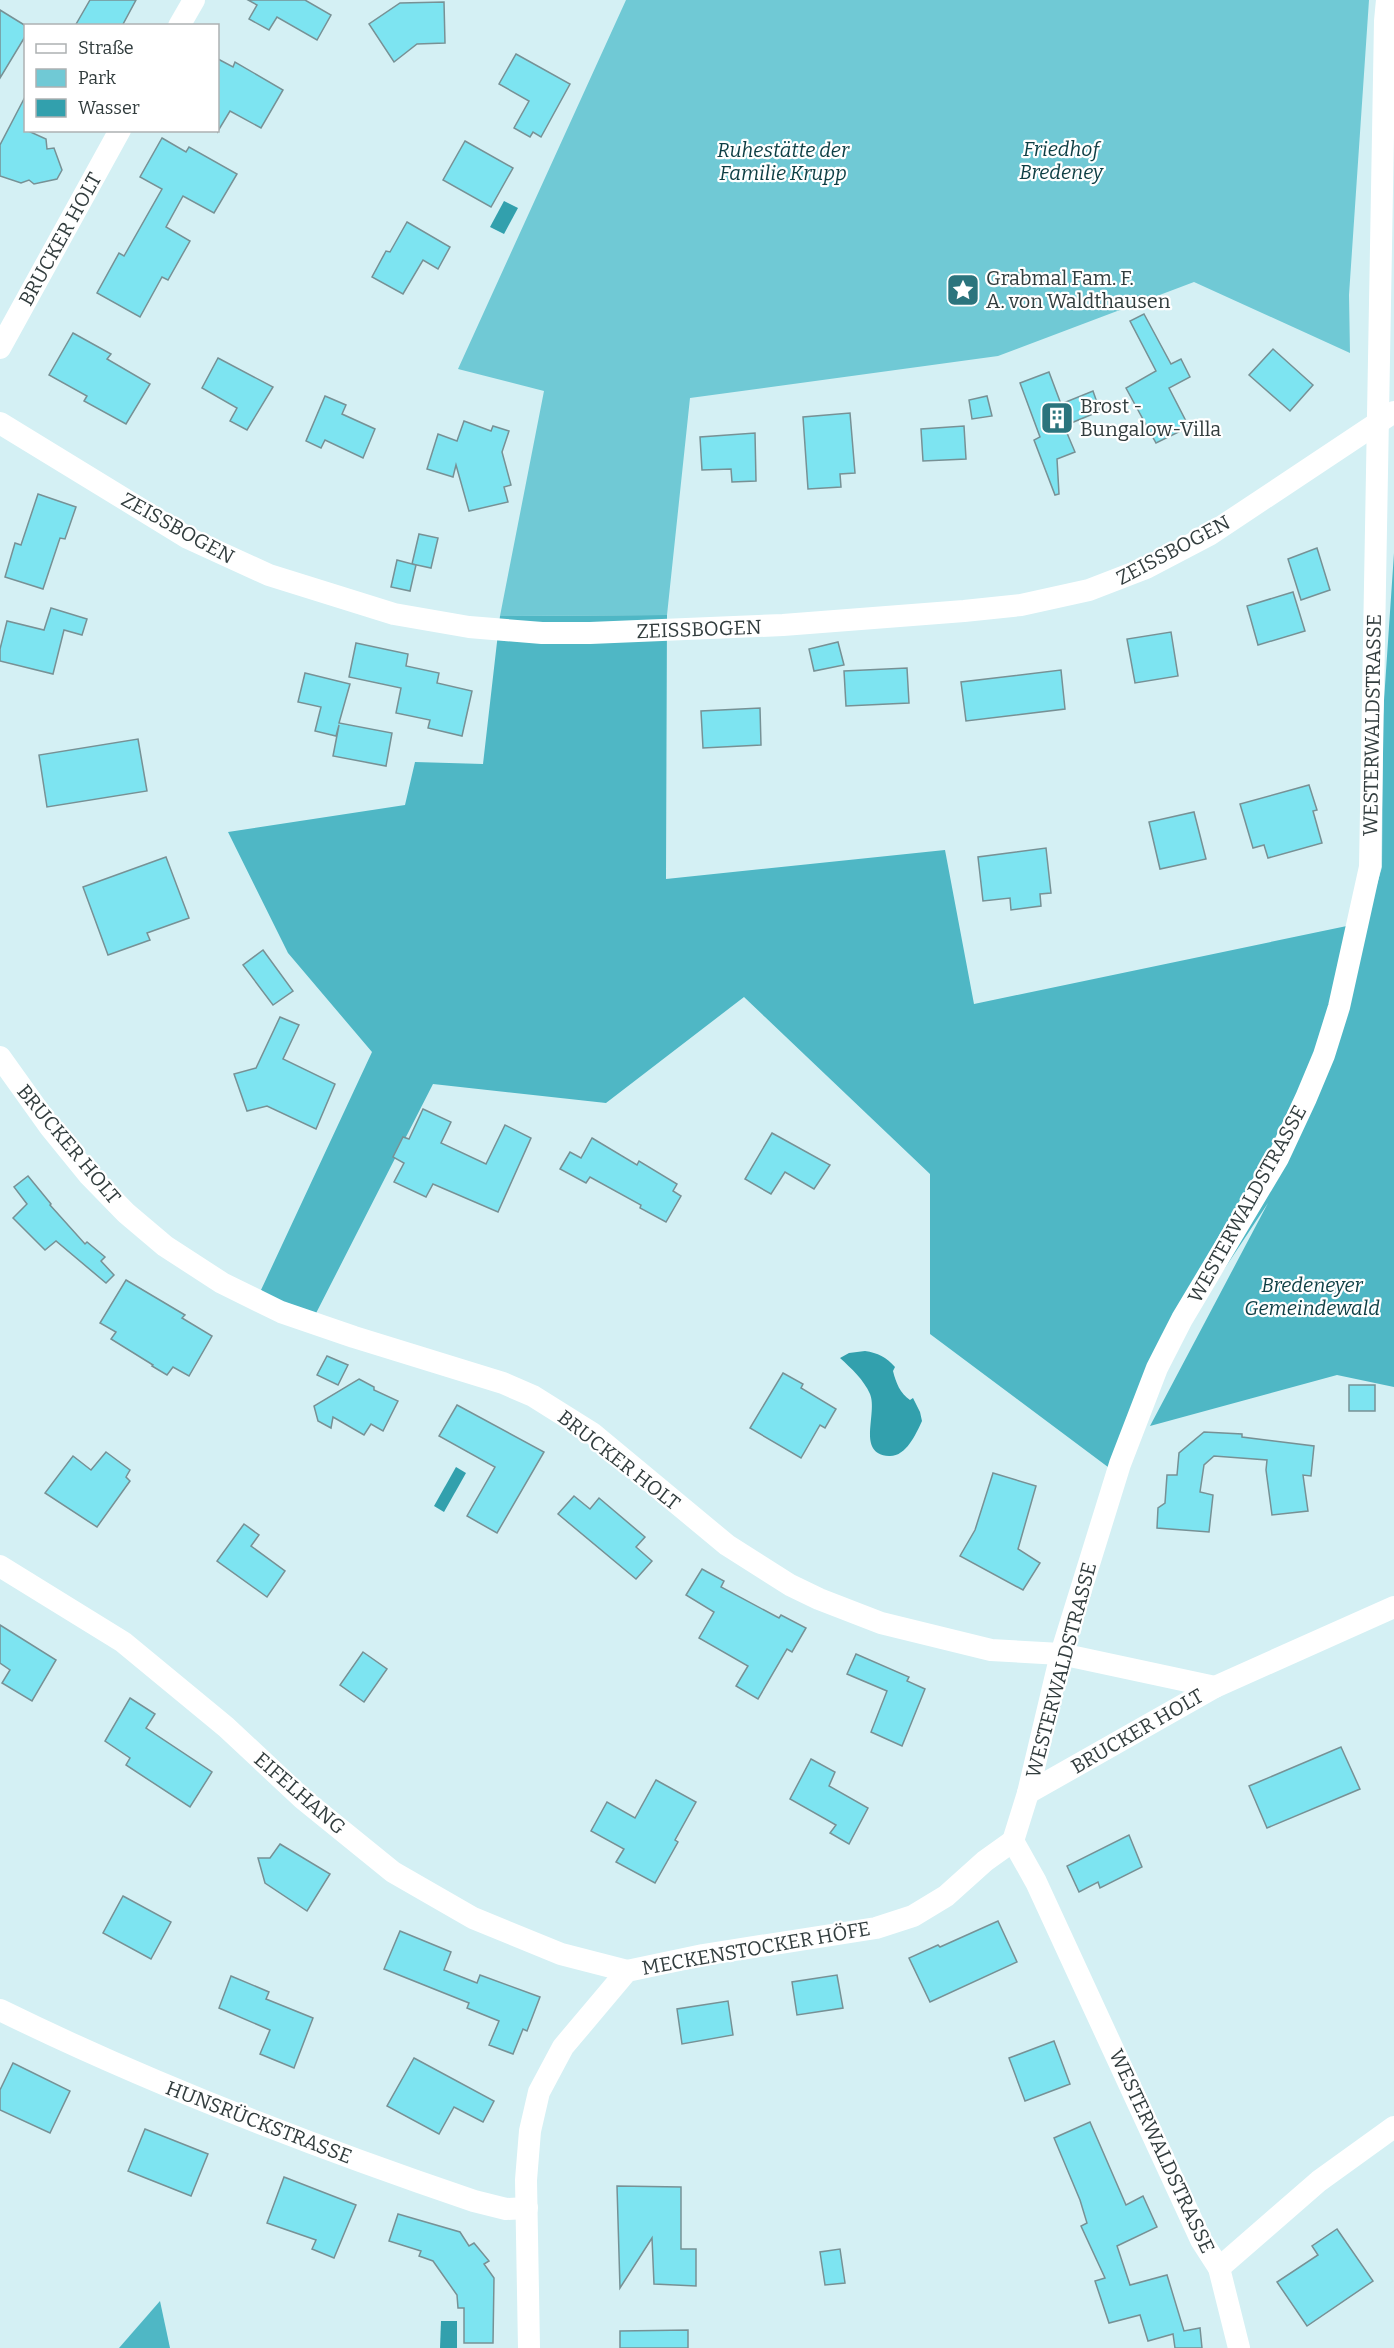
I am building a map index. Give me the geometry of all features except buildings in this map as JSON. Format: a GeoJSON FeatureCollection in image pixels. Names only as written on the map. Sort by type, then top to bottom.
{"type":"FeatureCollection","features":[{"type":"Feature","properties":{"kind":"street"},"geometry":{"type":"LineString","coordinates":[[180,24],[194,0]]}},
{"type":"Feature","properties":{"kind":"street","name":"WESTERWALDSTRASSE"},"geometry":{"type":"LineString","coordinates":[[1239,2348],[1219,2268],[1201,2240],[1036,1882],[1013,1841],[1028,1793],[1060,1654],[1120,1464],[1156,1368],[1182,1319],[1278,1158],[1319,1066],[1339,1007],[1370,867],[1386,417],[1384,21],[1387,0]]}},
{"type":"Feature","properties":{"kind":"street","name":"BRUCKER HOLT"},"geometry":{"type":"LineString","coordinates":[[2,341],[119,132]]}},
{"type":"Feature","properties":{"kind":"street","name":"ZEISSBOGEN"},"geometry":{"type":"LineString","coordinates":[[0,423],[188,538],[269,575],[394,614],[470,627],[554,633],[783,625],[1021,605],[1079,592],[1121,579],[1209,535],[1386,417]]}},
{"type":"Feature","properties":{"kind":"street","name":"BRUCKER HOLT"},"geometry":{"type":"LineString","coordinates":[[0,1057],[50,1127],[97,1183],[126,1213],[165,1246],[222,1283],[281,1312],[354,1338],[503,1383],[533,1396],[592,1433],[727,1545],[790,1584],[819,1599],[881,1623],[991,1650],[1060,1654],[1215,1687]]}},
{"type":"Feature","properties":{"kind":"street","name":"EIFELHANG"},"geometry":{"type":"LineString","coordinates":[[0,1566],[123,1642],[226,1727],[303,1799],[393,1872],[473,1918],[561,1954],[627,1971]]}},
{"type":"Feature","properties":{"kind":"street","name":"BRUCKER HOLT"},"geometry":{"type":"LineString","coordinates":[[1028,1793],[1215,1687],[1394,1607]]}},
{"type":"Feature","properties":{"kind":"street","name":"MECKENSTOCKER HÖFE"},"geometry":{"type":"LineString","coordinates":[[529,2348],[527,2208],[530,2131],[539,2092],[563,2048],[627,1971],[703,1955],[876,1928],[913,1916],[946,1896],[985,1861],[1013,1841]]}},
{"type":"Feature","properties":{"kind":"street","name":"HUNSRÜCKSTRASSE"},"geometry":{"type":"LineString","coordinates":[[0,2010],[112,2062],[266,2126],[474,2201],[506,2209],[527,2208]]}},
{"type":"Feature","properties":{"kind":"street","name":"WESTERWALDSTRASSE"},"geometry":{"type":"LineString","coordinates":[[1219,2268],[1319,2181],[1394,2127]]}},
{"type":"Feature","properties":{"kind":"green space","name":"Friedhof Bredeney"},"geometry":{"type":"Polygon","coordinates":[[[626,0],[1369,0],[1349,295],[1350,353],[1194,282],[998,356],[690,398],[667,615],[500,616],[544,391],[458,369],[626,0]]]}},
{"type":"Feature","properties":{"kind":"green space","name":"Bredeneyer Gemeindewald"},"geometry":{"type":"Polygon","coordinates":[[[1394,553],[1394,1387],[1337,1375],[1150,1426],[1268,1203],[1178,1339],[1124,1479],[930,1334],[930,1174],[744,997],[606,1103],[433,1084],[309,1327],[261,1290],[372,1052],[288,953],[228,832],[405,805],[415,762],[483,764],[500,616],[667,615],[666,879],[945,850],[974,1004],[1366,922],[1382,867],[1383,715],[1394,553]]]}},
{"type":"Feature","properties":{"kind":"green space"},"geometry":{"type":"Polygon","coordinates":[[[160,2301],[170,2348],[119,2348],[160,2301]]]}},
{"type":"Feature","properties":{"kind":"water"},"geometry":{"type":"Polygon","coordinates":[[[504,201],[518,208],[504,234],[490,227],[504,201]]]}},
{"type":"Feature","properties":{"kind":"water"},"geometry":{"type":"Polygon","coordinates":[[[865,1351],[882,1356],[895,1367],[893,1371],[899,1387],[910,1400],[913,1398],[920,1412],[922,1421],[913,1438],[905,1449],[895,1455],[879,1454],[873,1448],[870,1432],[872,1402],[870,1394],[861,1379],[840,1358],[849,1353],[865,1351]]]}},
{"type":"Feature","properties":{"kind":"water"},"geometry":{"type":"Polygon","coordinates":[[[456,1467],[466,1473],[444,1512],[434,1506],[456,1467]]]}},
{"type":"Feature","properties":{"kind":"water"},"geometry":{"type":"Polygon","coordinates":[[[441,2321],[457,2321],[457,2348],[440,2348],[441,2321]]]}},
{"type":"Feature","properties":{"kind":"place","name":"Grabmal Fam. F. A. von Waldthausen"},"geometry":{"type":"Point","coordinates":[963,290]}},
{"type":"Feature","properties":{"kind":"place","name":"Brost - Bungalow-Villa"},"geometry":{"type":"Point","coordinates":[1057,418]}},
{"type":"Feature","properties":{"kind":"park label","name":"Ruhestätte der Familie Krupp"},"geometry":{"type":"Point","coordinates":[783,162]}}]}
